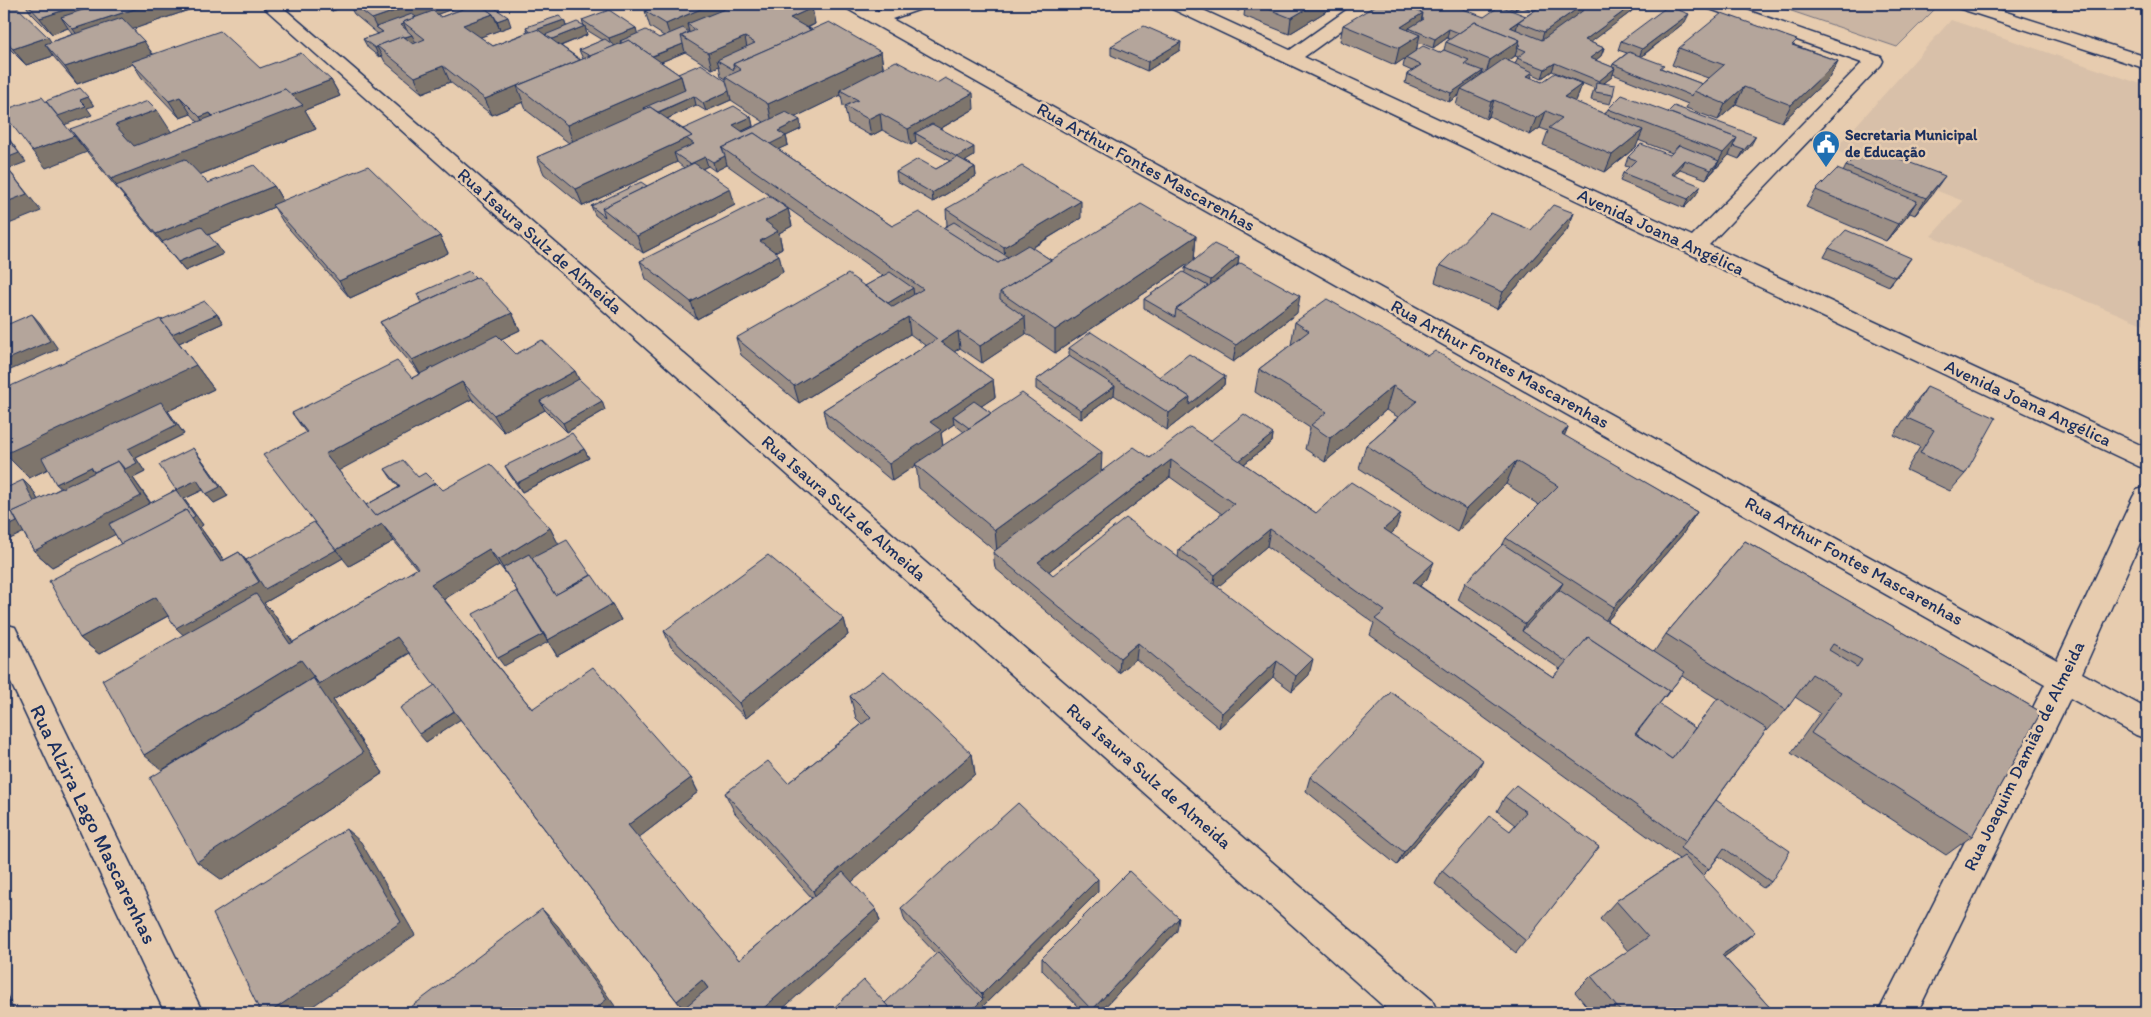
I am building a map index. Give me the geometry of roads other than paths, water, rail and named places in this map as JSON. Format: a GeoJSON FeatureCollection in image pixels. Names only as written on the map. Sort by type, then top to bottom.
{"type":"FeatureCollection","features":[{"type":"Feature","properties":{"kind":"street","name":"Rua Isaura Sulz de Almeida"},"geometry":{"type":"LineString","coordinates":[[269,4],[1419,1013]]}},
{"type":"Feature","properties":{"kind":"street","name":"Rua Arthur Fontes Mascarenhas"},"geometry":{"type":"LineString","coordinates":[[852,4],[2147,725]]}},
{"type":"Feature","properties":{"kind":"street"},"geometry":{"type":"LineString","coordinates":[[876,18],[918,4]]}},
{"type":"Feature","properties":{"kind":"street","name":"Avenida Joana Angélica"},"geometry":{"type":"LineString","coordinates":[[1176,4],[2147,459]]}},
{"type":"Feature","properties":{"kind":"street"},"geometry":{"type":"LineString","coordinates":[[1291,58],[1366,4]]}},
{"type":"Feature","properties":{"kind":"street"},"geometry":{"type":"LineString","coordinates":[[1694,247],[1874,61],[1713,4]]}},
{"type":"Feature","properties":{"kind":"street"},"geometry":{"type":"LineString","coordinates":[[1964,4],[2147,63]]}},
{"type":"Feature","properties":{"kind":"street","name":"Rua Joaquim Damião de Almeida"},"geometry":{"type":"LineString","coordinates":[[1897,1013],[2064,678],[2147,497]]}},
{"type":"Feature","properties":{"kind":"street","name":"Rua Alzira Lago Mascarenhas"},"geometry":{"type":"LineString","coordinates":[[4,636],[184,1013]]}},
{"type":"Feature","properties":{"kind":"place","name":"Secretaria Municipal de Educação"},"geometry":{"type":"Point","coordinates":[1826,168]}}]}
